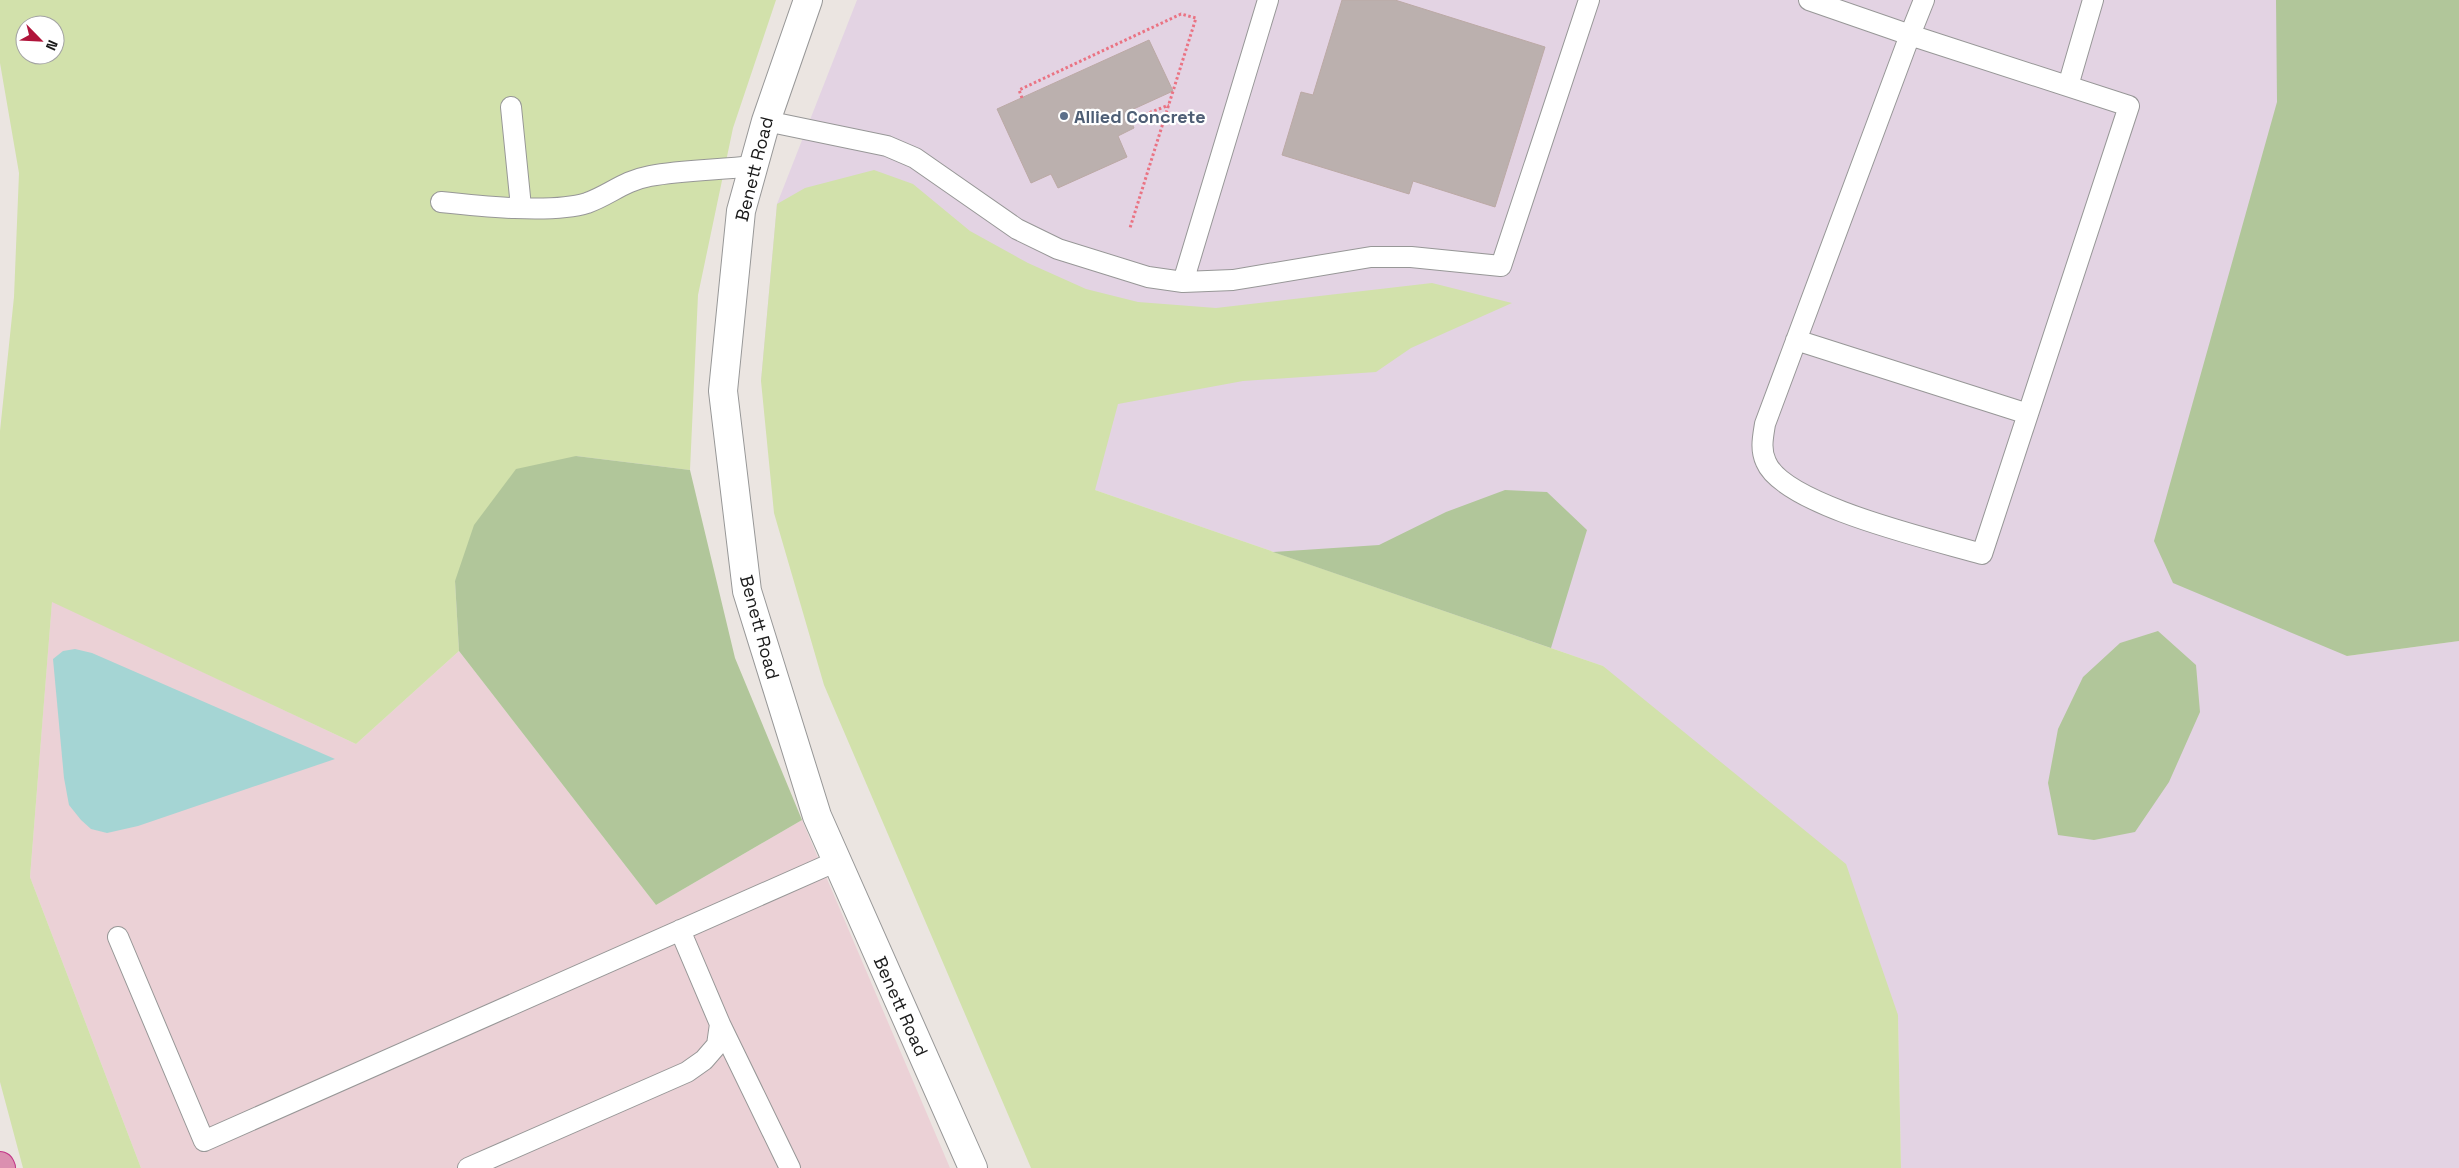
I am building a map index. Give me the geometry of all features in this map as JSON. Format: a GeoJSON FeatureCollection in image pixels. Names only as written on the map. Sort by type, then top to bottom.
{"type":"FeatureCollection","features":[{"type":"Feature","properties":{"kind":"street","name":"Benett Road"},"geometry":{"type":"LineString","coordinates":[[808,0],[766,121],[741,211],[723,391],[747,591],[817,816],[974,1168]]}},
{"type":"Feature","properties":{"kind":"lane"},"geometry":{"type":"LineString","coordinates":[[1183,282],[1268,0]]}},
{"type":"Feature","properties":{"kind":"lane"},"geometry":{"type":"LineString","coordinates":[[766,121],[888,146],[916,158],[1017,229],[1058,249],[1148,277],[1183,282],[1233,280],[1371,257],[1411,256],[1500,266],[1589,0]]}},
{"type":"Feature","properties":{"kind":"lane"},"geometry":{"type":"LineString","coordinates":[[1809,0],[1910,36],[2129,106],[1982,554],[1836,510],[1803,496],[1780,480],[1766,463],[1762,446],[1765,424],[1796,340],[1910,36],[1924,0]]}},
{"type":"Feature","properties":{"kind":"lane"},"geometry":{"type":"LineString","coordinates":[[2068,86],[2093,0]]}},
{"type":"Feature","properties":{"kind":"lane"},"geometry":{"type":"LineString","coordinates":[[510,107],[521,207]]}},
{"type":"Feature","properties":{"kind":"lane"},"geometry":{"type":"LineString","coordinates":[[442,202],[539,208],[585,203],[614,188],[650,176],[753,166]]}},
{"type":"Feature","properties":{"kind":"lane"},"geometry":{"type":"LineString","coordinates":[[1796,340],[2028,414]]}},
{"type":"Feature","properties":{"kind":"lane"},"geometry":{"type":"LineString","coordinates":[[118,937],[204,1141],[837,861]]}},
{"type":"Feature","properties":{"kind":"lane"},"geometry":{"type":"LineString","coordinates":[[680,930],[720,1024],[790,1168]]}},
{"type":"Feature","properties":{"kind":"lane"},"geometry":{"type":"LineString","coordinates":[[468,1168],[687,1072],[704,1060],[717,1045],[720,1024]]}},
{"type":"Feature","properties":{"kind":"path"},"geometry":{"type":"LineString","coordinates":[[1022,98],[1019,90],[1181,14],[1196,18],[1130,228]]}},
{"type":"Feature","properties":{"kind":"path"},"geometry":{"type":"LineString","coordinates":[[1131,120],[1169,105]]}},
{"type":"Feature","properties":{"kind":"shaded area","name":"Allied Concrete"},"geometry":{"type":"Polygon","coordinates":[[[857,0],[2350,0],[2347,656],[2459,641],[2459,1168],[1901,1168],[1898,1015],[1603,666],[1095,490],[761,381],[777,204],[857,0]]]}},
{"type":"Feature","properties":{"kind":"shaded area"},"geometry":{"type":"Polygon","coordinates":[[[52,601],[356,744],[459,651],[656,905],[802,820],[950,1168],[141,1168],[30,877],[52,601]]]}},
{"type":"Feature","properties":{"kind":"green space"},"geometry":{"type":"Polygon","coordinates":[[[0,0],[776,0],[733,128],[698,295],[690,470],[576,456],[455,581],[459,651],[356,744],[52,602],[30,877],[141,1168],[23,1168],[0,1082],[0,431],[14,297],[19,173],[0,63],[0,0]]]}},
{"type":"Feature","properties":{"kind":"green space"},"geometry":{"type":"Polygon","coordinates":[[[2276,0],[2459,0],[2459,641],[2347,656],[2173,583],[2154,541],[2277,102],[2276,0]]]}},
{"type":"Feature","properties":{"kind":"green space"},"geometry":{"type":"Polygon","coordinates":[[[874,170],[913,184],[970,231],[1028,263],[1086,289],[1138,302],[1216,308],[1432,283],[1512,303],[1411,348],[1376,372],[1243,381],[1118,404],[1095,490],[1603,666],[1846,864],[1898,1015],[1901,1168],[1031,1168],[824,685],[774,513],[761,381],[777,204],[805,188],[874,170]]]}},
{"type":"Feature","properties":{"kind":"green space"},"geometry":{"type":"Polygon","coordinates":[[[576,456],[690,470],[735,658],[802,820],[656,905],[459,651],[455,581],[474,525],[516,469],[576,456]]]}},
{"type":"Feature","properties":{"kind":"green space"},"geometry":{"type":"Polygon","coordinates":[[[1505,490],[1547,492],[1587,530],[1551,648],[1273,552],[1379,545],[1446,512],[1505,490]]]}},
{"type":"Feature","properties":{"kind":"green space"},"geometry":{"type":"Polygon","coordinates":[[[2158,631],[2196,665],[2200,712],[2169,782],[2135,832],[2094,840],[2058,835],[2048,783],[2058,729],[2083,677],[2120,643],[2158,631]]]}},
{"type":"Feature","properties":{"kind":"water"},"geometry":{"type":"Polygon","coordinates":[[[75,649],[92,653],[335,759],[138,826],[107,833],[91,829],[69,805],[64,778],[53,659],[63,651],[75,649]]]}},
{"type":"Feature","properties":{"kind":"building"},"geometry":{"type":"Polygon","coordinates":[[[1342,0],[1395,0],[1545,47],[1495,207],[1413,181],[1409,194],[1282,155],[1301,92],[1313,95],[1342,0]]]}},
{"type":"Feature","properties":{"kind":"building","name":"Allied Concrete"},"geometry":{"type":"Polygon","coordinates":[[[1149,40],[1173,91],[1127,112],[1134,128],[1118,136],[1127,157],[1058,188],[1051,174],[1031,183],[997,109],[1149,40]]]}},
{"type":"Feature","properties":{"kind":"place","name":"Allied Concrete"},"geometry":{"type":"Point","coordinates":[1064,116]}}]}
